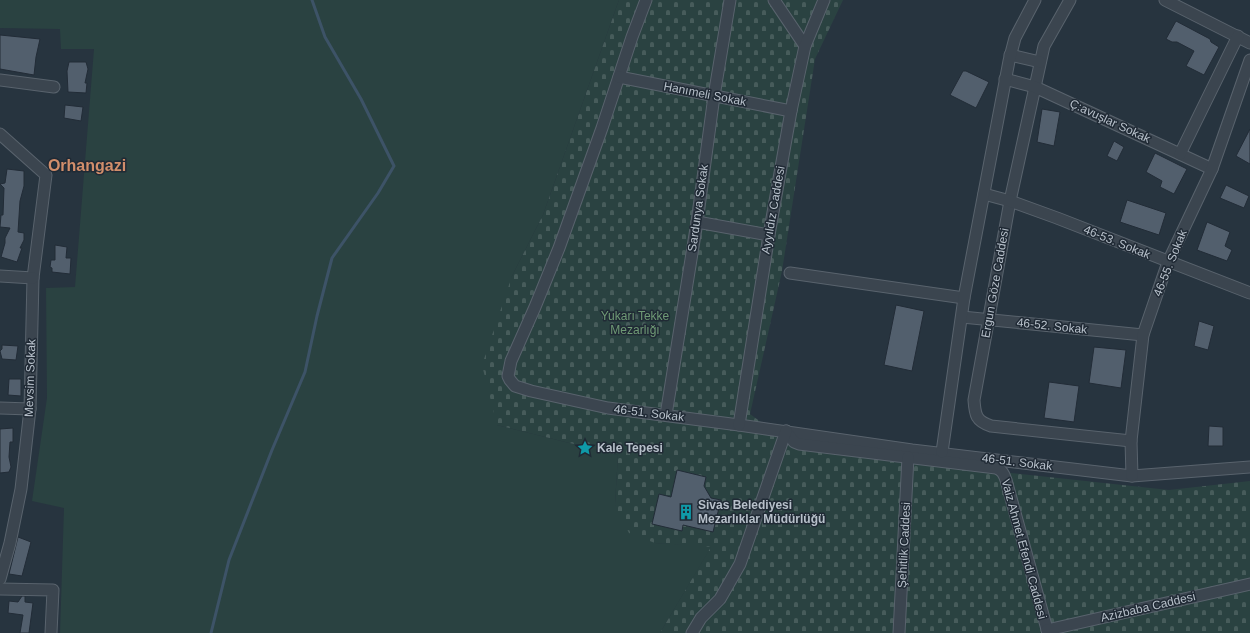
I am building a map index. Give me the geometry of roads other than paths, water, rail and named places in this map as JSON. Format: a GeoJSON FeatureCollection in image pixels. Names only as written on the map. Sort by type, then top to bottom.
{"type":"FeatureCollection","features":[{"type":"Feature","properties":{"kind":"street"},"geometry":{"type":"LineString","coordinates":[[618,77],[646,0]]}},
{"type":"Feature","properties":{"kind":"street","name":"Sardunya Sokak"},"geometry":{"type":"LineString","coordinates":[[666,415],[697,222],[714,96],[730,0]]}},
{"type":"Feature","properties":{"kind":"street"},"geometry":{"type":"LineString","coordinates":[[774,0],[805,46]]}},
{"type":"Feature","properties":{"kind":"street","name":"Ayyıldız Caddesi"},"geometry":{"type":"LineString","coordinates":[[740,424],[768,235],[791,111],[805,46],[824,0]]}},
{"type":"Feature","properties":{"kind":"street"},"geometry":{"type":"LineString","coordinates":[[942,452],[964,298],[1005,79],[1015,38],[1035,0]]}},
{"type":"Feature","properties":{"kind":"street","name":"Ergun Göze Caddesi"},"geometry":{"type":"LineString","coordinates":[[1070,0],[1044,46],[1040,62],[1010,201],[974,400],[974,409],[979,420],[984,424],[991,426],[1131,442]]}},
{"type":"Feature","properties":{"kind":"street"},"geometry":{"type":"LineString","coordinates":[[1165,0],[1250,43]]}},
{"type":"Feature","properties":{"kind":"street"},"geometry":{"type":"LineString","coordinates":[[1180,154],[1238,36]]}},
{"type":"Feature","properties":{"kind":"street"},"geometry":{"type":"LineString","coordinates":[[1010,55],[1040,62]]}},
{"type":"Feature","properties":{"kind":"street","name":"46-55. Sokak"},"geometry":{"type":"LineString","coordinates":[[1132,476],[1131,442],[1143,335],[1168,262],[1212,169],[1250,60]]}},
{"type":"Feature","properties":{"kind":"street","name":"Hanımeli Sokak"},"geometry":{"type":"LineString","coordinates":[[618,77],[791,111]]}},
{"type":"Feature","properties":{"kind":"street","name":"46-51. Sokak"},"geometry":{"type":"LineString","coordinates":[[618,77],[560,248],[511,361],[508,376],[515,386],[608,408],[740,424],[912,450],[942,452],[1132,476],[1250,467]]}},
{"type":"Feature","properties":{"kind":"street","name":"Ç:avuşlar Sokak"},"geometry":{"type":"LineString","coordinates":[[1005,79],[1035,87],[1212,169]]}},
{"type":"Feature","properties":{"kind":"street"},"geometry":{"type":"LineString","coordinates":[[0,80],[54,86]]}},
{"type":"Feature","properties":{"kind":"street","name":"Mevsim Sokak"},"geometry":{"type":"LineString","coordinates":[[0,134],[46,175],[33,278],[30,410],[21,489],[10,543],[0,579]]}},
{"type":"Feature","properties":{"kind":"street","name":"46-53. Sokak"},"geometry":{"type":"LineString","coordinates":[[984,194],[1010,201],[1250,293]]}},
{"type":"Feature","properties":{"kind":"street"},"geometry":{"type":"LineString","coordinates":[[697,222],[768,235]]}},
{"type":"Feature","properties":{"kind":"street"},"geometry":{"type":"LineString","coordinates":[[790,273],[964,298]]}},
{"type":"Feature","properties":{"kind":"street"},"geometry":{"type":"LineString","coordinates":[[0,276],[33,278]]}},
{"type":"Feature","properties":{"kind":"street","name":"46-52. Sokak"},"geometry":{"type":"LineString","coordinates":[[962,316],[1143,335]]}},
{"type":"Feature","properties":{"kind":"street"},"geometry":{"type":"LineString","coordinates":[[0,408],[30,410]]}},
{"type":"Feature","properties":{"kind":"street"},"geometry":{"type":"LineString","coordinates":[[692,633],[701,618],[720,599],[740,564],[786,431]]}},
{"type":"Feature","properties":{"kind":"street","name":"46-51. Sokak"},"geometry":{"type":"LineString","coordinates":[[786,431],[794,442],[799,444],[908,456],[996,468]]}},
{"type":"Feature","properties":{"kind":"street","name":"Şehitlik Caddesi"},"geometry":{"type":"LineString","coordinates":[[899,633],[908,456]]}},
{"type":"Feature","properties":{"kind":"street","name":"Vaiz Ahmet Efendi Caddesi"},"geometry":{"type":"LineString","coordinates":[[996,468],[1002,471],[1006,480],[1047,632]]}},
{"type":"Feature","properties":{"kind":"street","name":"Azizbaba Caddesi"},"geometry":{"type":"LineString","coordinates":[[1047,632],[1250,584]]}},
{"type":"Feature","properties":{"kind":"street"},"geometry":{"type":"LineString","coordinates":[[0,589],[53,590],[51,633]]}},
{"type":"Feature","properties":{"kind":"waterway"},"geometry":{"type":"LineString","coordinates":[[211,633],[229,560],[272,450],[305,372],[317,316],[332,258],[378,193],[394,166],[361,99],[325,37],[312,0]]}},
{"type":"Feature","properties":{"kind":"place","name":"Kale Tepesi"},"geometry":{"type":"Point","coordinates":[585,448]}},
{"type":"Feature","properties":{"kind":"place","name":"Sivas Belediyesi Mezarlıklar Müdürlüğü"},"geometry":{"type":"Point","coordinates":[686,512]}},
{"type":"Feature","properties":{"kind":"district","name":"Orhangazi"},"geometry":{"type":"Point","coordinates":[87,165]}},
{"type":"Feature","properties":{"kind":"park label","name":"Yukarı Tekke Mezarlığı"},"geometry":{"type":"Point","coordinates":[635,323]}}]}
